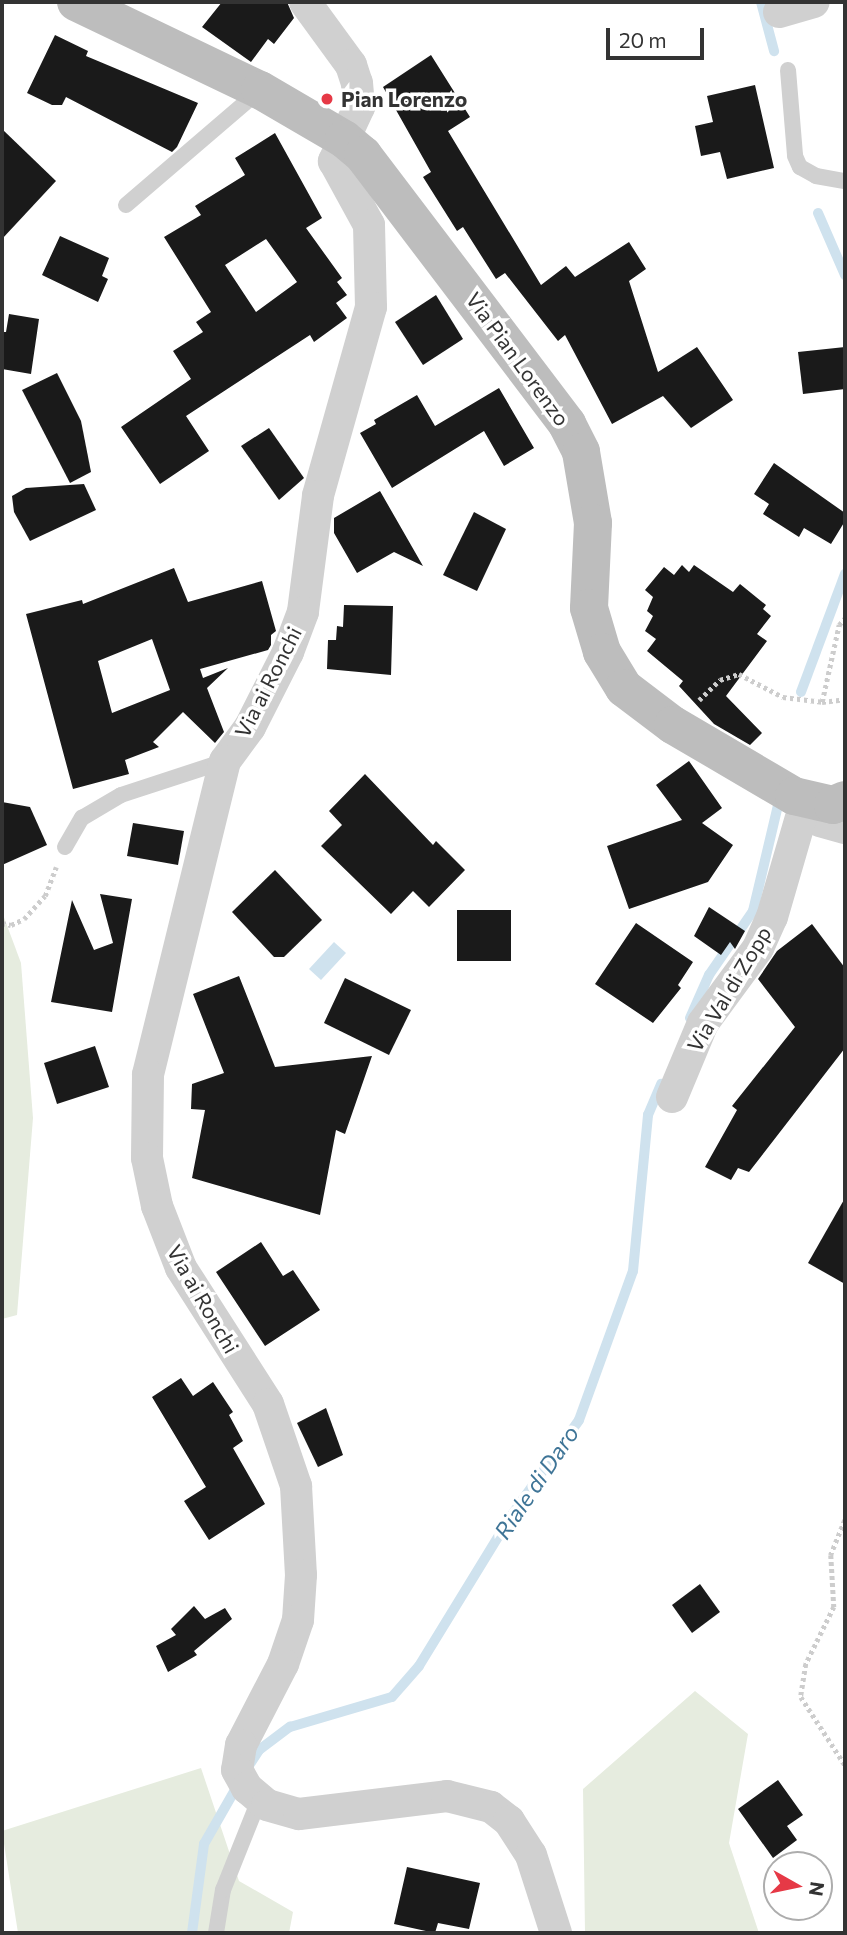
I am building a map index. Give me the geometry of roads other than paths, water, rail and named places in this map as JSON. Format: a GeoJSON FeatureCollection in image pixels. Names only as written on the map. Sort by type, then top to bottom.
{"type":"FeatureCollection","features":[{"type":"Feature","properties":{"kind":"street","name":"Via Pian Lorenzo"},"geometry":{"type":"LineString","coordinates":[[76,2],[260,90],[344,139],[386,181],[567,424],[581,452],[593,523],[589,608],[593,632],[614,674],[635,699],[806,796]]}},
{"type":"Feature","properties":{"kind":"street","name":"Via ai Ronchi"},"geometry":{"type":"LineString","coordinates":[[248,1786],[241,1745],[283,1664],[298,1620],[301,1576],[296,1486],[268,1404],[187,1279],[168,1240],[150,1180],[145,1138],[153,1049],[225,761],[250,727],[303,612],[318,496],[371,307],[373,277],[369,225],[335,168],[335,156],[359,107],[358,83],[345,55],[305,2]]}},
{"type":"Feature","properties":{"kind":"street"},"geometry":{"type":"LineString","coordinates":[[779,12],[814,2]]}},
{"type":"Feature","properties":{"kind":"street"},"geometry":{"type":"LineString","coordinates":[[806,796],[820,821],[845,828]]}},
{"type":"Feature","properties":{"kind":"street","name":"Via Val di Zopp"},"geometry":{"type":"LineString","coordinates":[[672,1097],[703,1023],[758,948],[772,918],[806,796]]}},
{"type":"Feature","properties":{"kind":"street"},"geometry":{"type":"LineString","coordinates":[[248,1786],[283,1811],[318,1815],[447,1796],[491,1807],[509,1821],[531,1855],[556,1933]]}},
{"type":"Feature","properties":{"kind":"lane"},"geometry":{"type":"LineString","coordinates":[[788,69],[794,156],[800,167],[816,176],[845,181]]}},
{"type":"Feature","properties":{"kind":"lane"},"geometry":{"type":"LineString","coordinates":[[126,205],[260,90]]}},
{"type":"Feature","properties":{"kind":"lane"},"geometry":{"type":"LineString","coordinates":[[65,847],[82,818],[121,795],[225,761]]}},
{"type":"Feature","properties":{"kind":"lane"},"geometry":{"type":"LineString","coordinates":[[216,1933],[223,1890],[248,1786]]}},
{"type":"Feature","properties":{"kind":"water"},"geometry":{"type":"Polygon","coordinates":[[[334,942],[346,953],[321,980],[309,969],[334,942]]]}},
{"type":"Feature","properties":{"kind":"waterway","name":"Riale di Daro"},"geometry":{"type":"LineString","coordinates":[[761,2],[774,51]]}},
{"type":"Feature","properties":{"kind":"waterway","name":"Riale di Daro"},"geometry":{"type":"LineString","coordinates":[[818,213],[845,275]]}},
{"type":"Feature","properties":{"kind":"waterway","name":"Riale di Daro"},"geometry":{"type":"LineString","coordinates":[[801,692],[845,574]]}},
{"type":"Feature","properties":{"kind":"waterway","name":"Riale di Daro"},"geometry":{"type":"LineString","coordinates":[[690,1018],[709,975],[753,911],[778,805]]}},
{"type":"Feature","properties":{"kind":"waterway","name":"Riale di Daro"},"geometry":{"type":"LineString","coordinates":[[248,1767],[259,1750],[290,1727],[392,1697],[419,1666],[509,1519],[579,1420],[633,1271],[648,1115],[661,1084]]}},
{"type":"Feature","properties":{"kind":"waterway","name":"Riale di Daro"},"geometry":{"type":"LineString","coordinates":[[192,1933],[204,1844],[239,1783]]}},
{"type":"Feature","properties":{"kind":"place","name":"Pian Lorenzo"},"geometry":{"type":"Point","coordinates":[327,99]}}]}
